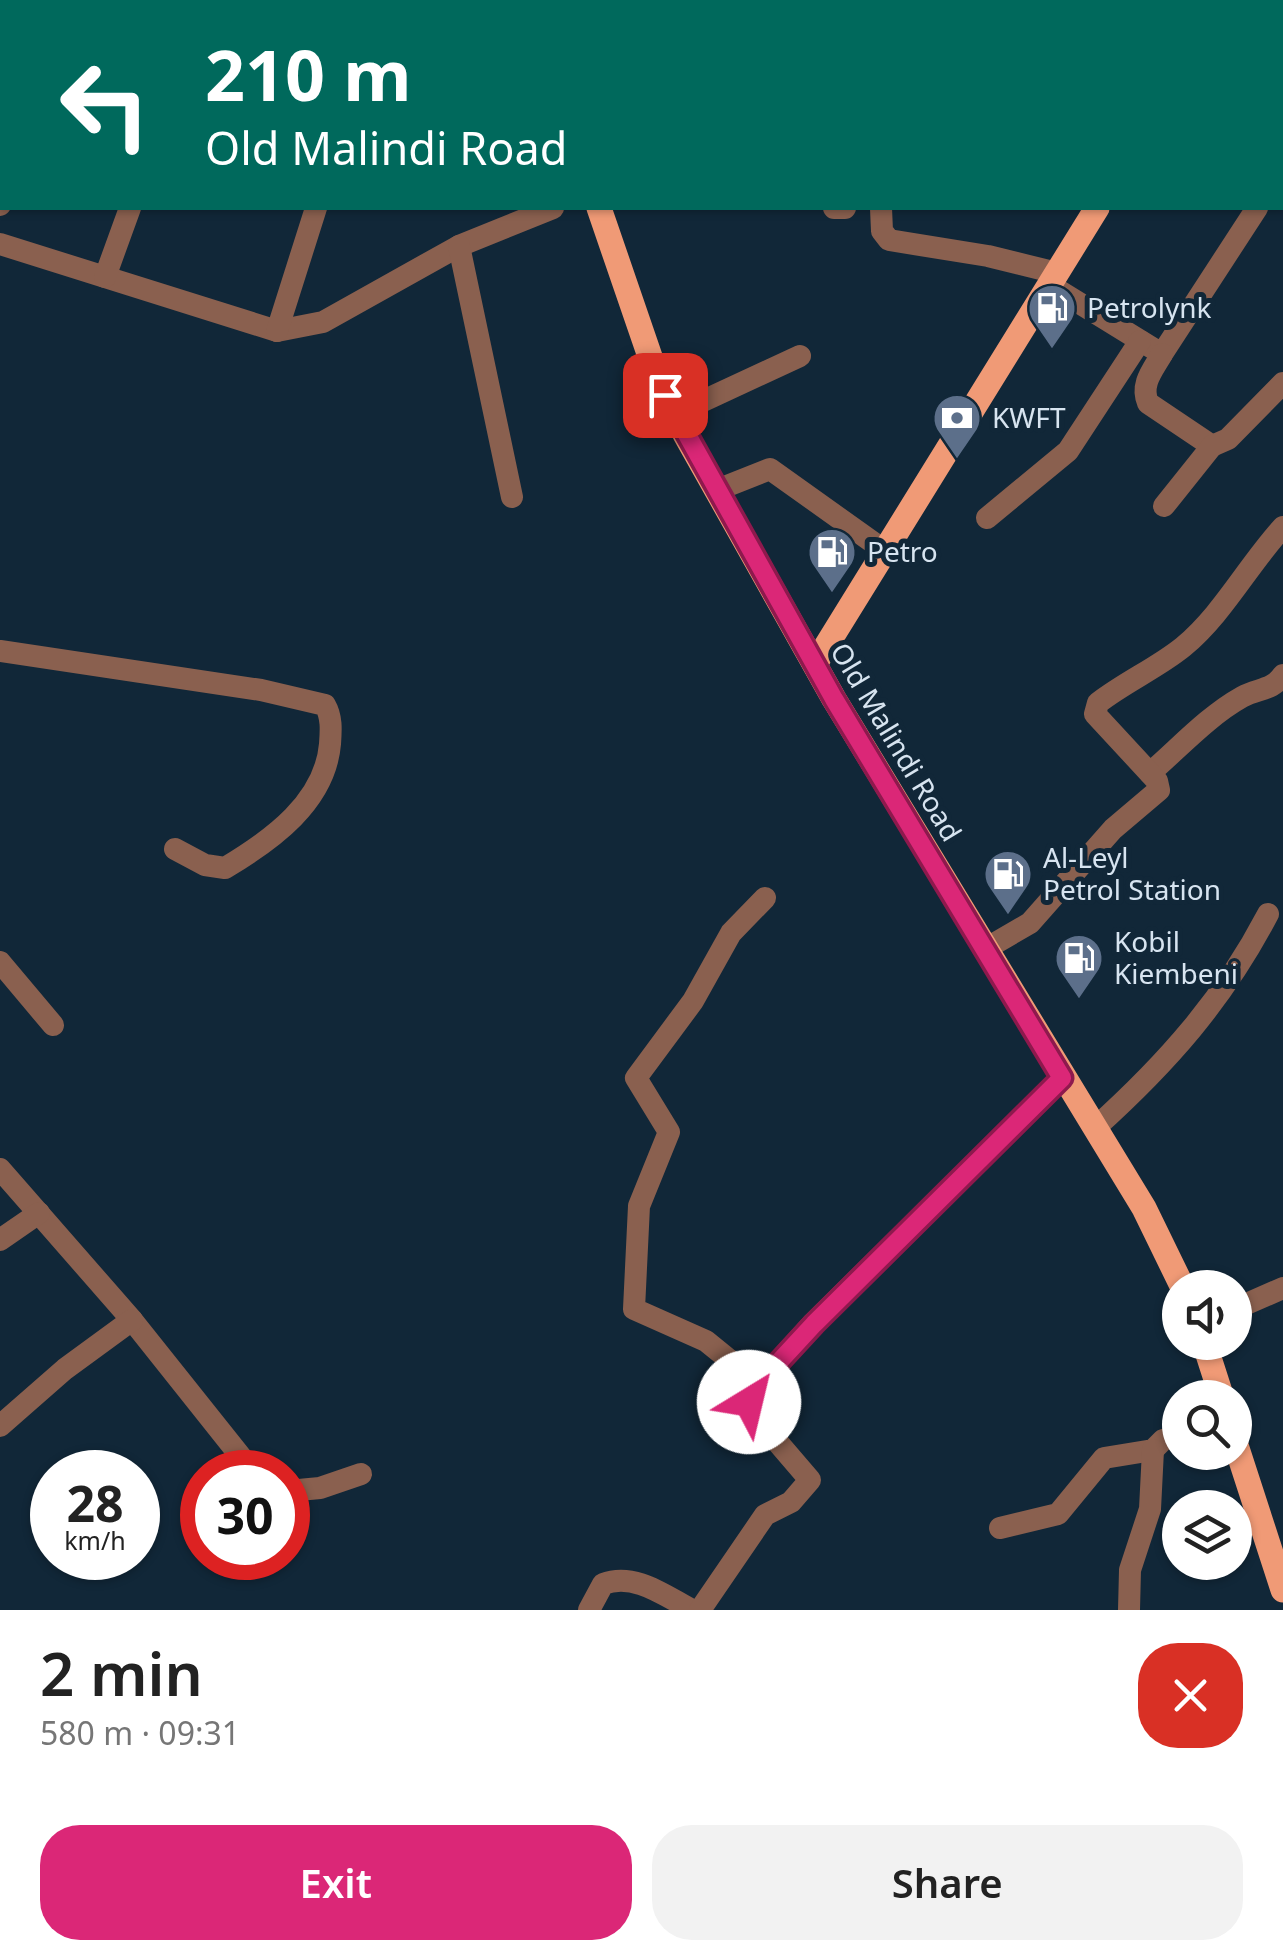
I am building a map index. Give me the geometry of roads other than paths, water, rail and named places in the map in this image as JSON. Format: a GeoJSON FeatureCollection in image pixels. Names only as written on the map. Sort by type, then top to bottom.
{"type":"FeatureCollection","features":[{"type":"Feature","properties":{"kind":"main road","name":"Old Malindi Road"},"geometry":{"type":"LineString","coordinates":[[599,210],[656,374],[675,414],[815,664],[1161,1238],[1175,1270]]}},
{"type":"Feature","properties":{"kind":"main road"},"geometry":{"type":"LineString","coordinates":[[815,664],[1096,210]]}},
{"type":"Feature","properties":{"kind":"main road"},"geometry":{"type":"LineString","coordinates":[[1244,1470],[1283,1590]]}},
{"type":"Feature","properties":{"kind":"street"},"geometry":{"type":"LineString","coordinates":[[105,277],[129,210]]}},
{"type":"Feature","properties":{"kind":"street"},"geometry":{"type":"LineString","coordinates":[[278,331],[314,210]]}},
{"type":"Feature","properties":{"kind":"street"},"geometry":{"type":"LineString","coordinates":[[0,244],[278,331],[322,322],[459,246],[548,210]]}},
{"type":"Feature","properties":{"kind":"street"},"geometry":{"type":"LineString","coordinates":[[881,210],[882,231],[889,240],[988,256],[1053,279],[1162,354]]}},
{"type":"Feature","properties":{"kind":"street"},"geometry":{"type":"LineString","coordinates":[[1212,446],[1148,403],[1144,392],[1162,354],[1256,210]]}},
{"type":"Feature","properties":{"kind":"street"},"geometry":{"type":"LineString","coordinates":[[459,246],[512,498]]}},
{"type":"Feature","properties":{"kind":"street"},"geometry":{"type":"LineString","coordinates":[[987,518],[1068,452],[1140,341]]}},
{"type":"Feature","properties":{"kind":"street"},"geometry":{"type":"LineString","coordinates":[[675,414],[800,356]]}},
{"type":"Feature","properties":{"kind":"street"},"geometry":{"type":"LineString","coordinates":[[1164,506],[1212,446],[1228,439],[1283,383]]}},
{"type":"Feature","properties":{"kind":"street"},"geometry":{"type":"LineString","coordinates":[[717,490],[770,469],[885,551]]}},
{"type":"Feature","properties":{"kind":"street"},"geometry":{"type":"LineString","coordinates":[[987,948],[1030,923],[1114,829],[1160,787],[1096,714],[1096,706],[1185,645],[1220,609],[1256,556],[1283,527]]}},
{"type":"Feature","properties":{"kind":"street"},"geometry":{"type":"LineString","coordinates":[[0,651],[288,694],[325,705],[331,718],[327,769],[316,792],[288,822],[225,868],[206,865],[175,849]]}},
{"type":"Feature","properties":{"kind":"street"},"geometry":{"type":"LineString","coordinates":[[1150,773],[1243,696],[1274,686],[1283,674]]}},
{"type":"Feature","properties":{"kind":"street"},"geometry":{"type":"LineString","coordinates":[[759,1384],[706,1341],[634,1309],[640,1206],[669,1132],[636,1078],[693,1000],[731,933],[765,898]]}},
{"type":"Feature","properties":{"kind":"street"},"geometry":{"type":"LineString","coordinates":[[1095,1128],[1186,1041],[1230,982],[1268,914]]}},
{"type":"Feature","properties":{"kind":"street"},"geometry":{"type":"LineString","coordinates":[[0,962],[53,1025]]}},
{"type":"Feature","properties":{"kind":"street"},"geometry":{"type":"LineString","coordinates":[[589,1610],[603,1584],[614,1581],[645,1585],[696,1610],[766,1515],[791,1502],[810,1480],[750,1410],[749,1400],[759,1384],[1062,1078]]}},
{"type":"Feature","properties":{"kind":"street"},"geometry":{"type":"LineString","coordinates":[[0,1168],[132,1320],[236,1450]]}},
{"type":"Feature","properties":{"kind":"street"},"geometry":{"type":"LineString","coordinates":[[0,1240],[39,1213]]}},
{"type":"Feature","properties":{"kind":"street"},"geometry":{"type":"LineString","coordinates":[[1252,1301],[1283,1288]]}},
{"type":"Feature","properties":{"kind":"street"},"geometry":{"type":"LineString","coordinates":[[0,1426],[65,1368],[132,1320]]}},
{"type":"Feature","properties":{"kind":"street"},"geometry":{"type":"LineString","coordinates":[[1000,1528],[1029,1524],[1064,1510],[1104,1458],[1153,1450],[1162,1442]]}},
{"type":"Feature","properties":{"kind":"street"},"geometry":{"type":"LineString","coordinates":[[1129,1610],[1130,1570],[1150,1510],[1153,1450]]}},
{"type":"Feature","properties":{"kind":"street"},"geometry":{"type":"LineString","coordinates":[[310,1489],[361,1474]]}},
{"type":"Feature","properties":{"kind":"place","name":"Petrolynk"},"geometry":{"type":"Point","coordinates":[1052,350]}},
{"type":"Feature","properties":{"kind":"place","name":"KWFT"},"geometry":{"type":"Point","coordinates":[957,460]}},
{"type":"Feature","properties":{"kind":"place","name":"Petro"},"geometry":{"type":"Point","coordinates":[832,594]}},
{"type":"Feature","properties":{"kind":"place","name":"Al-Leyl Petrol Station"},"geometry":{"type":"Point","coordinates":[1008,916]}},
{"type":"Feature","properties":{"kind":"place","name":"Kobil Kiembeni"},"geometry":{"type":"Point","coordinates":[1079,1000]}}]}
